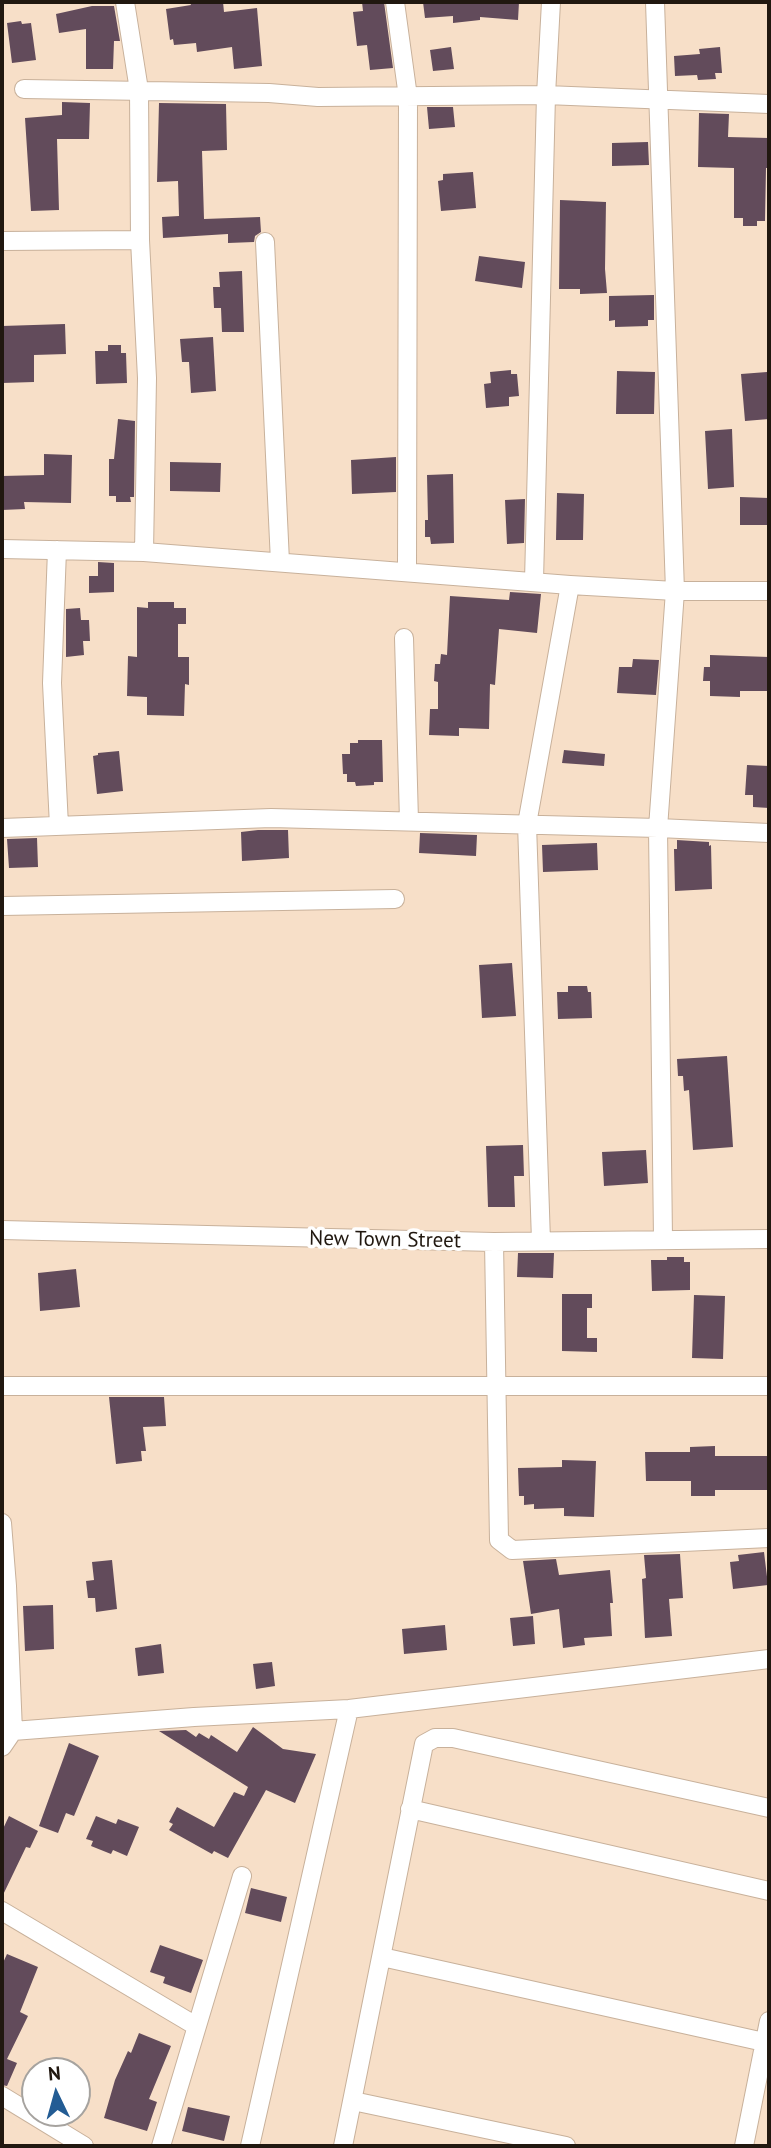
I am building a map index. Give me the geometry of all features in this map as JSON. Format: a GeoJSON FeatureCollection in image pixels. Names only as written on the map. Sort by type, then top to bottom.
{"type":"FeatureCollection","features":[{"type":"Feature","properties":{"kind":"street"},"geometry":{"type":"LineString","coordinates":[[125,2],[139,90],[140,240],[147,378],[144,552]]}},
{"type":"Feature","properties":{"kind":"street"},"geometry":{"type":"LineString","coordinates":[[395,2],[408,97],[407,572]]}},
{"type":"Feature","properties":{"kind":"street"},"geometry":{"type":"LineString","coordinates":[[534,581],[546,95],[551,2]]}},
{"type":"Feature","properties":{"kind":"street"},"geometry":{"type":"LineString","coordinates":[[655,2],[675,591],[658,828],[663,1239]]}},
{"type":"Feature","properties":{"kind":"street"},"geometry":{"type":"LineString","coordinates":[[24,89],[269,93],[318,97],[546,95],[769,104]]}},
{"type":"Feature","properties":{"kind":"street"},"geometry":{"type":"LineString","coordinates":[[2,241],[140,240]]}},
{"type":"Feature","properties":{"kind":"street"},"geometry":{"type":"LineString","coordinates":[[265,242],[280,562]]}},
{"type":"Feature","properties":{"kind":"street"},"geometry":{"type":"LineString","coordinates":[[2,549],[144,552],[675,591],[769,591]]}},
{"type":"Feature","properties":{"kind":"street"},"geometry":{"type":"LineString","coordinates":[[57,550],[52,683],[59,826]]}},
{"type":"Feature","properties":{"kind":"street"},"geometry":{"type":"LineString","coordinates":[[541,1241],[527,824],[570,585]]}},
{"type":"Feature","properties":{"kind":"street"},"geometry":{"type":"LineString","coordinates":[[404,638],[409,821]]}},
{"type":"Feature","properties":{"kind":"street"},"geometry":{"type":"LineString","coordinates":[[2,828],[271,818],[769,833]]}},
{"type":"Feature","properties":{"kind":"street"},"geometry":{"type":"LineString","coordinates":[[2,906],[395,899]]}},
{"type":"Feature","properties":{"kind":"street","name":"New Town Street"},"geometry":{"type":"LineString","coordinates":[[2,1230],[494,1242],[769,1239]]}},
{"type":"Feature","properties":{"kind":"street"},"geometry":{"type":"LineString","coordinates":[[494,1242],[499,1539],[512,1550],[769,1538]]}},
{"type":"Feature","properties":{"kind":"street"},"geometry":{"type":"LineString","coordinates":[[2,1386],[769,1387]]}},
{"type":"Feature","properties":{"kind":"street"},"geometry":{"type":"LineString","coordinates":[[2,1523],[13,1731],[2,1747]]}},
{"type":"Feature","properties":{"kind":"street"},"geometry":{"type":"LineString","coordinates":[[13,1731],[194,1717],[349,1709],[769,1659]]}},
{"type":"Feature","properties":{"kind":"street"},"geometry":{"type":"LineString","coordinates":[[250,2146],[349,1709]]}},
{"type":"Feature","properties":{"kind":"street"},"geometry":{"type":"LineString","coordinates":[[343,2146],[424,1744],[435,1738],[453,1738],[769,1808]]}},
{"type":"Feature","properties":{"kind":"street"},"geometry":{"type":"LineString","coordinates":[[410,1809],[769,1891]]}},
{"type":"Feature","properties":{"kind":"street"},"geometry":{"type":"LineString","coordinates":[[161,2146],[242,1876]]}},
{"type":"Feature","properties":{"kind":"street"},"geometry":{"type":"LineString","coordinates":[[2,1911],[196,2026]]}},
{"type":"Feature","properties":{"kind":"street"},"geometry":{"type":"LineString","coordinates":[[382,1957],[764,2042]]}},
{"type":"Feature","properties":{"kind":"street"},"geometry":{"type":"LineString","coordinates":[[744,2146],[769,2021]]}},
{"type":"Feature","properties":{"kind":"street"},"geometry":{"type":"LineString","coordinates":[[2,2096],[84,2146]]}},
{"type":"Feature","properties":{"kind":"street"},"geometry":{"type":"LineString","coordinates":[[353,2101],[566,2146]]}},
{"type":"Feature","properties":{"kind":"building"},"geometry":{"type":"Polygon","coordinates":[[[190,2],[223,2],[224,12],[257,8],[262,66],[234,69],[232,47],[197,52],[196,43],[174,45],[173,39],[170,40],[166,9],[191,5],[190,2]]]}},
{"type":"Feature","properties":{"kind":"building"},"geometry":{"type":"Polygon","coordinates":[[[362,2],[384,2],[393,68],[370,70],[367,45],[357,46],[353,12],[363,11],[362,2]]]}},
{"type":"Feature","properties":{"kind":"building"},"geometry":{"type":"Polygon","coordinates":[[[423,2],[519,2],[518,20],[480,17],[480,20],[453,23],[453,16],[425,18],[423,2]]]}},
{"type":"Feature","properties":{"kind":"building"},"geometry":{"type":"Polygon","coordinates":[[[92,6],[114,6],[120,41],[114,41],[113,69],[86,69],[86,29],[59,33],[56,14],[92,6]]]}},
{"type":"Feature","properties":{"kind":"building"},"geometry":{"type":"Polygon","coordinates":[[[21,21],[22,24],[31,23],[36,60],[12,63],[7,23],[21,21]]]}},
{"type":"Feature","properties":{"kind":"building"},"geometry":{"type":"Polygon","coordinates":[[[451,47],[454,69],[433,71],[430,50],[451,47]]]}},
{"type":"Feature","properties":{"kind":"building"},"geometry":{"type":"Polygon","coordinates":[[[720,47],[722,73],[715,73],[716,79],[698,80],[697,75],[675,76],[674,56],[700,54],[699,49],[720,47]]]}},
{"type":"Feature","properties":{"kind":"building"},"geometry":{"type":"Polygon","coordinates":[[[62,102],[90,103],[89,139],[57,139],[59,210],[31,211],[25,118],[62,115],[62,102]]]}},
{"type":"Feature","properties":{"kind":"building"},"geometry":{"type":"Polygon","coordinates":[[[159,103],[226,104],[227,150],[202,151],[204,219],[260,217],[261,232],[255,236],[254,242],[228,243],[228,234],[163,238],[162,217],[179,216],[178,181],[157,182],[159,103]]]}},
{"type":"Feature","properties":{"kind":"building"},"geometry":{"type":"Polygon","coordinates":[[[427,107],[453,107],[455,127],[429,129],[427,107]]]}},
{"type":"Feature","properties":{"kind":"building"},"geometry":{"type":"Polygon","coordinates":[[[699,113],[729,114],[728,137],[769,138],[765,221],[757,221],[757,226],[743,226],[743,218],[734,218],[734,168],[698,167],[699,113]]]}},
{"type":"Feature","properties":{"kind":"building"},"geometry":{"type":"Polygon","coordinates":[[[648,142],[649,165],[612,166],[612,143],[648,142]]]}},
{"type":"Feature","properties":{"kind":"building"},"geometry":{"type":"Polygon","coordinates":[[[473,172],[476,208],[441,211],[438,181],[443,180],[443,174],[473,172]]]}},
{"type":"Feature","properties":{"kind":"building"},"geometry":{"type":"Polygon","coordinates":[[[560,200],[606,202],[607,293],[580,294],[580,289],[559,289],[560,200]]]}},
{"type":"Feature","properties":{"kind":"building"},"geometry":{"type":"Polygon","coordinates":[[[479,256],[525,262],[522,288],[475,281],[479,256]]]}},
{"type":"Feature","properties":{"kind":"building"},"geometry":{"type":"Polygon","coordinates":[[[242,271],[244,332],[222,332],[221,308],[214,308],[213,287],[220,287],[219,272],[242,271]]]}},
{"type":"Feature","properties":{"kind":"building"},"geometry":{"type":"Polygon","coordinates":[[[654,295],[654,320],[648,320],[648,326],[615,327],[615,320],[609,321],[609,296],[654,295]]]}},
{"type":"Feature","properties":{"kind":"building"},"geometry":{"type":"Polygon","coordinates":[[[65,324],[66,354],[34,355],[34,382],[2,383],[2,326],[65,324]]]}},
{"type":"Feature","properties":{"kind":"building"},"geometry":{"type":"Polygon","coordinates":[[[213,337],[216,391],[191,393],[189,362],[182,362],[180,339],[213,337]]]}},
{"type":"Feature","properties":{"kind":"building"},"geometry":{"type":"Polygon","coordinates":[[[108,345],[121,345],[121,353],[126,353],[127,383],[96,384],[95,351],[108,351],[108,345]]]}},
{"type":"Feature","properties":{"kind":"building"},"geometry":{"type":"Polygon","coordinates":[[[511,370],[511,374],[517,374],[519,396],[509,397],[509,406],[486,408],[484,384],[491,383],[490,372],[511,370]]]}},
{"type":"Feature","properties":{"kind":"building"},"geometry":{"type":"Polygon","coordinates":[[[617,371],[655,372],[654,414],[616,414],[617,371]]]}},
{"type":"Feature","properties":{"kind":"building"},"geometry":{"type":"Polygon","coordinates":[[[767,372],[769,419],[745,421],[741,374],[767,372]]]}},
{"type":"Feature","properties":{"kind":"building"},"geometry":{"type":"Polygon","coordinates":[[[118,419],[135,421],[134,497],[130,497],[131,502],[116,502],[116,496],[109,496],[109,459],[114,459],[118,419]]]}},
{"type":"Feature","properties":{"kind":"building"},"geometry":{"type":"Polygon","coordinates":[[[732,429],[734,487],[708,489],[705,431],[732,429]]]}},
{"type":"Feature","properties":{"kind":"building"},"geometry":{"type":"Polygon","coordinates":[[[44,454],[72,455],[71,503],[24,502],[25,509],[2,510],[2,476],[44,475],[44,454]]]}},
{"type":"Feature","properties":{"kind":"building"},"geometry":{"type":"Polygon","coordinates":[[[396,457],[396,492],[352,494],[351,460],[396,457]]]}},
{"type":"Feature","properties":{"kind":"building"},"geometry":{"type":"Polygon","coordinates":[[[170,462],[221,463],[220,492],[170,491],[170,462]]]}},
{"type":"Feature","properties":{"kind":"building"},"geometry":{"type":"Polygon","coordinates":[[[453,474],[454,543],[431,544],[430,537],[425,537],[425,520],[428,520],[427,475],[453,474]]]}},
{"type":"Feature","properties":{"kind":"building"},"geometry":{"type":"Polygon","coordinates":[[[557,493],[584,494],[583,540],[556,540],[557,493]]]}},
{"type":"Feature","properties":{"kind":"building"},"geometry":{"type":"Polygon","coordinates":[[[740,497],[769,498],[769,525],[740,525],[740,497]]]}},
{"type":"Feature","properties":{"kind":"building"},"geometry":{"type":"Polygon","coordinates":[[[525,499],[524,543],[507,544],[505,500],[525,499]]]}},
{"type":"Feature","properties":{"kind":"building"},"geometry":{"type":"Polygon","coordinates":[[[98,562],[114,563],[114,592],[89,593],[89,576],[98,576],[98,562]]]}},
{"type":"Feature","properties":{"kind":"building"},"geometry":{"type":"Polygon","coordinates":[[[510,592],[541,594],[537,633],[499,629],[495,685],[490,684],[489,729],[459,728],[459,736],[429,735],[430,709],[438,709],[438,682],[434,681],[435,664],[440,664],[441,654],[447,655],[450,596],[509,600],[510,592]]]}},
{"type":"Feature","properties":{"kind":"building"},"geometry":{"type":"Polygon","coordinates":[[[148,602],[174,602],[174,608],[186,608],[186,624],[178,624],[178,657],[189,657],[189,685],[185,684],[184,716],[147,715],[147,697],[127,696],[128,656],[137,657],[137,607],[148,608],[148,602]]]}},
{"type":"Feature","properties":{"kind":"building"},"geometry":{"type":"Polygon","coordinates":[[[80,608],[81,620],[89,620],[90,641],[83,641],[84,655],[66,657],[66,609],[80,608]]]}},
{"type":"Feature","properties":{"kind":"building"},"geometry":{"type":"Polygon","coordinates":[[[710,655],[769,657],[767,691],[740,691],[740,697],[710,696],[710,681],[703,681],[704,667],[710,667],[710,655]]]}},
{"type":"Feature","properties":{"kind":"building"},"geometry":{"type":"Polygon","coordinates":[[[633,659],[659,660],[656,695],[617,693],[619,667],[632,667],[633,659]]]}},
{"type":"Feature","properties":{"kind":"building"},"geometry":{"type":"Polygon","coordinates":[[[358,740],[382,740],[383,782],[356,786],[355,782],[347,782],[347,774],[343,774],[342,754],[350,754],[350,743],[358,743],[358,740]]]}},
{"type":"Feature","properties":{"kind":"building"},"geometry":{"type":"Polygon","coordinates":[[[564,750],[605,754],[604,766],[562,763],[564,750]]]}},
{"type":"Feature","properties":{"kind":"building"},"geometry":{"type":"Polygon","coordinates":[[[119,751],[123,791],[97,794],[93,756],[119,751]]]}},
{"type":"Feature","properties":{"kind":"building"},"geometry":{"type":"Polygon","coordinates":[[[747,765],[769,766],[769,808],[753,807],[753,795],[745,795],[747,765]]]}},
{"type":"Feature","properties":{"kind":"building"},"geometry":{"type":"Polygon","coordinates":[[[288,830],[289,858],[242,861],[241,832],[288,830]]]}},
{"type":"Feature","properties":{"kind":"building"},"geometry":{"type":"Polygon","coordinates":[[[420,833],[477,835],[476,856],[419,853],[420,833]]]}},
{"type":"Feature","properties":{"kind":"building"},"geometry":{"type":"Polygon","coordinates":[[[37,838],[38,867],[9,868],[7,839],[37,838]]]}},
{"type":"Feature","properties":{"kind":"building"},"geometry":{"type":"Polygon","coordinates":[[[677,840],[709,842],[712,889],[675,891],[674,849],[677,849],[677,840]]]}},
{"type":"Feature","properties":{"kind":"building"},"geometry":{"type":"Polygon","coordinates":[[[597,843],[598,870],[543,872],[542,845],[597,843]]]}},
{"type":"Feature","properties":{"kind":"building"},"geometry":{"type":"Polygon","coordinates":[[[512,963],[516,1016],[482,1018],[479,965],[512,963]]]}},
{"type":"Feature","properties":{"kind":"building"},"geometry":{"type":"Polygon","coordinates":[[[568,986],[587,986],[588,992],[591,992],[592,1018],[558,1019],[557,992],[568,992],[568,986]]]}},
{"type":"Feature","properties":{"kind":"building"},"geometry":{"type":"Polygon","coordinates":[[[727,1056],[733,1147],[693,1150],[689,1090],[684,1091],[683,1076],[678,1076],[677,1059],[727,1056]]]}},
{"type":"Feature","properties":{"kind":"building"},"geometry":{"type":"Polygon","coordinates":[[[523,1145],[524,1176],[514,1176],[515,1207],[488,1207],[486,1146],[523,1145]]]}},
{"type":"Feature","properties":{"kind":"building"},"geometry":{"type":"Polygon","coordinates":[[[646,1150],[648,1183],[604,1186],[602,1152],[646,1150]]]}},
{"type":"Feature","properties":{"kind":"building"},"geometry":{"type":"Polygon","coordinates":[[[518,1253],[554,1253],[553,1278],[517,1277],[518,1253]]]}},
{"type":"Feature","properties":{"kind":"building"},"geometry":{"type":"Polygon","coordinates":[[[667,1257],[684,1257],[684,1262],[690,1262],[690,1290],[652,1291],[651,1260],[667,1260],[667,1257]]]}},
{"type":"Feature","properties":{"kind":"building"},"geometry":{"type":"Polygon","coordinates":[[[76,1269],[80,1307],[40,1311],[38,1273],[76,1269]]]}},
{"type":"Feature","properties":{"kind":"building"},"geometry":{"type":"Polygon","coordinates":[[[562,1294],[592,1294],[592,1308],[587,1308],[587,1338],[597,1338],[597,1352],[562,1351],[562,1294]]]}},
{"type":"Feature","properties":{"kind":"building"},"geometry":{"type":"Polygon","coordinates":[[[694,1295],[725,1296],[723,1359],[692,1358],[694,1295]]]}},
{"type":"Feature","properties":{"kind":"building"},"geometry":{"type":"Polygon","coordinates":[[[109,1397],[164,1397],[166,1426],[143,1427],[146,1451],[141,1451],[142,1461],[116,1464],[109,1397]]]}},
{"type":"Feature","properties":{"kind":"building"},"geometry":{"type":"Polygon","coordinates":[[[715,1446],[715,1456],[769,1456],[769,1490],[715,1490],[715,1496],[691,1496],[691,1481],[646,1481],[645,1452],[690,1452],[690,1447],[715,1446]]]}},
{"type":"Feature","properties":{"kind":"building"},"geometry":{"type":"Polygon","coordinates":[[[562,1460],[596,1461],[594,1517],[564,1516],[564,1508],[534,1509],[534,1504],[524,1505],[524,1496],[519,1496],[518,1468],[562,1467],[562,1460]]]}},
{"type":"Feature","properties":{"kind":"building"},"geometry":{"type":"Polygon","coordinates":[[[764,1552],[768,1585],[733,1589],[730,1562],[739,1561],[738,1555],[764,1552]]]}},
{"type":"Feature","properties":{"kind":"building"},"geometry":{"type":"Polygon","coordinates":[[[680,1554],[683,1598],[669,1599],[672,1636],[645,1638],[642,1579],[646,1578],[644,1555],[680,1554]]]}},
{"type":"Feature","properties":{"kind":"building"},"geometry":{"type":"Polygon","coordinates":[[[556,1559],[559,1575],[610,1570],[612,1636],[584,1638],[585,1645],[563,1648],[559,1609],[531,1614],[523,1561],[556,1559]]]}},
{"type":"Feature","properties":{"kind":"building"},"geometry":{"type":"Polygon","coordinates":[[[112,1560],[117,1609],[96,1612],[95,1598],[88,1598],[86,1581],[94,1580],[92,1562],[112,1560]]]}},
{"type":"Feature","properties":{"kind":"building"},"geometry":{"type":"Polygon","coordinates":[[[53,1605],[54,1649],[25,1651],[23,1606],[53,1605]]]}},
{"type":"Feature","properties":{"kind":"building"},"geometry":{"type":"Polygon","coordinates":[[[533,1616],[535,1644],[513,1646],[510,1618],[533,1616]]]}},
{"type":"Feature","properties":{"kind":"building"},"geometry":{"type":"Polygon","coordinates":[[[445,1625],[447,1650],[404,1654],[402,1629],[445,1625]]]}},
{"type":"Feature","properties":{"kind":"building"},"geometry":{"type":"Polygon","coordinates":[[[161,1644],[164,1673],[138,1676],[135,1648],[161,1644]]]}},
{"type":"Feature","properties":{"kind":"building"},"geometry":{"type":"Polygon","coordinates":[[[272,1662],[275,1686],[256,1689],[253,1664],[272,1662]]]}},
{"type":"Feature","properties":{"kind":"building"},"geometry":{"type":"Polygon","coordinates":[[[253,1727],[283,1749],[316,1754],[295,1803],[266,1790],[228,1858],[214,1851],[212,1854],[169,1830],[173,1824],[169,1822],[177,1807],[214,1827],[234,1792],[244,1796],[248,1787],[159,1731],[186,1730],[196,1737],[199,1733],[209,1739],[211,1735],[237,1752],[253,1727]]]}},
{"type":"Feature","properties":{"kind":"building"},"geometry":{"type":"Polygon","coordinates":[[[69,1743],[99,1756],[74,1816],[66,1813],[58,1833],[39,1826],[69,1743]]]}},
{"type":"Feature","properties":{"kind":"building"},"geometry":{"type":"Polygon","coordinates":[[[9,1816],[38,1831],[30,1848],[26,1847],[2,1897],[2,1831],[9,1816]]]}},
{"type":"Feature","properties":{"kind":"building"},"geometry":{"type":"Polygon","coordinates":[[[96,1816],[116,1824],[118,1819],[139,1827],[127,1856],[113,1850],[111,1854],[91,1846],[93,1841],[86,1839],[96,1816]]]}},
{"type":"Feature","properties":{"kind":"building"},"geometry":{"type":"Polygon","coordinates":[[[251,1888],[287,1897],[281,1922],[245,1913],[251,1888]]]}},
{"type":"Feature","properties":{"kind":"building"},"geometry":{"type":"Polygon","coordinates":[[[160,1945],[203,1960],[191,1993],[163,1983],[165,1977],[150,1972],[160,1945]]]}},
{"type":"Feature","properties":{"kind":"building"},"geometry":{"type":"Polygon","coordinates":[[[7,1954],[38,1967],[20,2012],[28,2016],[7,2059],[17,2063],[7,2086],[2,2085],[2,1965],[7,1954]]]}},
{"type":"Feature","properties":{"kind":"building"},"geometry":{"type":"Polygon","coordinates":[[[139,2033],[171,2046],[149,2099],[157,2102],[147,2131],[104,2118],[115,2080],[139,2033]]]}},
{"type":"Feature","properties":{"kind":"building"},"geometry":{"type":"Polygon","coordinates":[[[188,2107],[230,2116],[224,2141],[182,2131],[188,2107]]]}}]}
